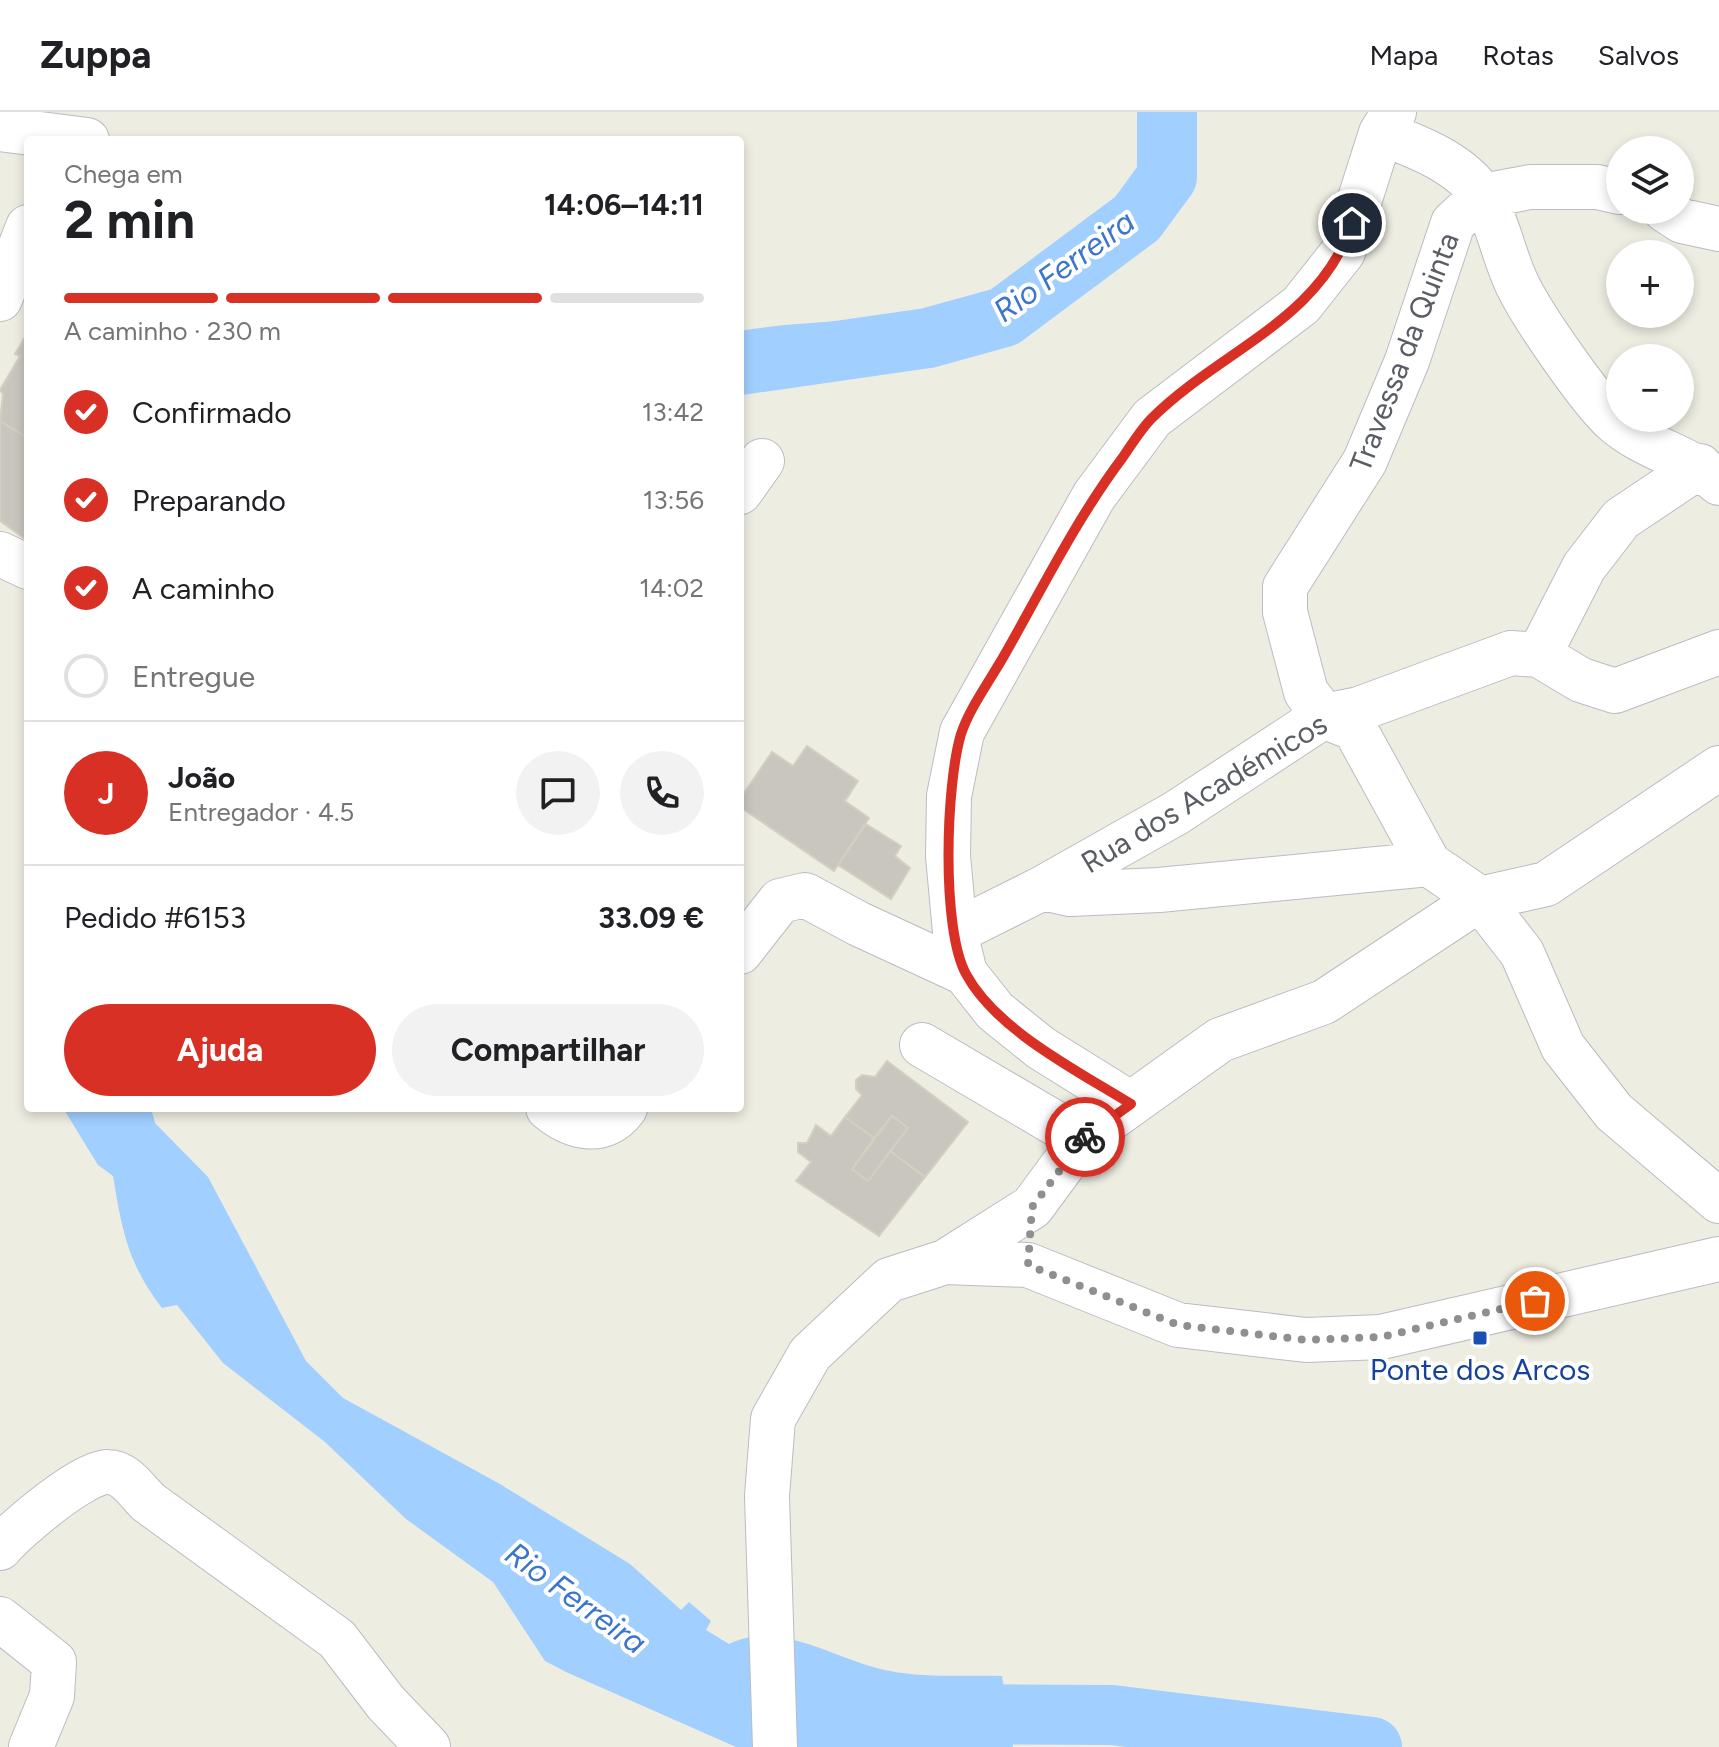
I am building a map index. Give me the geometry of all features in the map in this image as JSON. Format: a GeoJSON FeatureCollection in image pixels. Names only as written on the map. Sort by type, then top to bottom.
{"type":"FeatureCollection","features":[{"type":"Feature","properties":{"kind":"street"},"geometry":{"type":"LineString","coordinates":[[1131,1104],[1041,1048],[995,1011],[960,953],[948,856],[949,796],[962,732],[1094,496],[1152,418],[1301,305],[1343,252],[1387,122],[1462,176],[1482,196],[1519,288],[1614,421],[1657,449],[1710,475]]}},
{"type":"Feature","properties":{"kind":"street"},"geometry":{"type":"LineString","coordinates":[[26,134],[46,136]]}},
{"type":"Feature","properties":{"kind":"street"},"geometry":{"type":"LineString","coordinates":[[1482,196],[1530,187],[1606,189]]}},
{"type":"Feature","properties":{"kind":"street","name":"Travessa da Quinta"},"geometry":{"type":"LineString","coordinates":[[1482,196],[1453,223],[1407,361],[1365,461],[1285,587],[1285,612],[1296,664],[1306,692],[1324,716],[1355,729],[1429,864],[1480,899],[1522,953],[1563,1047],[1571,1058],[1614,1112],[1719,1201]]}},
{"type":"Feature","properties":{"kind":"street"},"geometry":{"type":"LineString","coordinates":[[1694,224],[1719,229]]}},
{"type":"Feature","properties":{"kind":"street"},"geometry":{"type":"LineString","coordinates":[[0,299],[24,237]]}},
{"type":"Feature","properties":{"kind":"street"},"geometry":{"type":"LineString","coordinates":[[1710,475],[1621,519],[1584,567],[1539,655],[1581,680],[1615,691],[1719,652]]}},
{"type":"Feature","properties":{"kind":"street"},"geometry":{"type":"LineString","coordinates":[[0,554],[24,565]]}},
{"type":"Feature","properties":{"kind":"street","name":"Rua dos Académicos"},"geometry":{"type":"LineString","coordinates":[[960,953],[1043,888],[1176,813],[1324,716],[1359,709],[1511,653],[1539,655]]}},
{"type":"Feature","properties":{"kind":"street"},"geometry":{"type":"LineString","coordinates":[[775,1747],[767,1496],[773,1419],[810,1354],[889,1280],[945,1262],[1032,1207],[1082,1139],[1220,1040],[1324,1002],[1480,899],[1546,884],[1719,768]]}},
{"type":"Feature","properties":{"kind":"street"},"geometry":{"type":"LineString","coordinates":[[1043,888],[1070,894],[1159,890],[1429,864]]}},
{"type":"Feature","properties":{"kind":"street"},"geometry":{"type":"LineString","coordinates":[[744,947],[780,901],[805,895],[859,924],[960,953]]}},
{"type":"Feature","properties":{"kind":"street"},"geometry":{"type":"LineString","coordinates":[[922,1045],[1082,1139]]}},
{"type":"Feature","properties":{"kind":"street"},"geometry":{"type":"LineString","coordinates":[[553,1112],[563,1120],[592,1129],[617,1119],[622,1112]]}},
{"type":"Feature","properties":{"kind":"street"},"geometry":{"type":"LineString","coordinates":[[1028,1265],[1032,1207]]}},
{"type":"Feature","properties":{"kind":"street"},"geometry":{"type":"LineString","coordinates":[[945,1262],[1028,1265],[1178,1325],[1306,1340],[1381,1337],[1719,1259]]}},
{"type":"Feature","properties":{"kind":"street"},"geometry":{"type":"LineString","coordinates":[[0,1548],[75,1485],[109,1472],[122,1476],[148,1502],[337,1639],[386,1703],[428,1747]]}},
{"type":"Feature","properties":{"kind":"street"},"geometry":{"type":"LineString","coordinates":[[0,1619],[54,1662],[52,1696],[31,1747]]}},
{"type":"Feature","properties":{"kind":"water"},"geometry":{"type":"Polygon","coordinates":[[[949,309],[956,350],[744,391],[744,330],[949,309]]]}},
{"type":"Feature","properties":{"kind":"water"},"geometry":{"type":"Polygon","coordinates":[[[65,1112],[152,1112],[155,1123],[208,1177],[306,1361],[343,1398],[500,1484],[630,1564],[681,1610],[689,1602],[711,1621],[706,1630],[729,1644],[748,1637],[768,1636],[810,1644],[890,1671],[1002,1676],[1013,1747],[736,1747],[545,1661],[493,1582],[406,1519],[325,1442],[223,1363],[177,1305],[162,1308],[141,1276],[128,1246],[113,1176],[98,1165],[65,1112]]]}},
{"type":"Feature","properties":{"kind":"building"},"geometry":{"type":"Polygon","coordinates":[[[24,339],[24,436],[0,421],[3,394],[0,390],[20,356],[15,354],[24,339]]]}},
{"type":"Feature","properties":{"kind":"building"},"geometry":{"type":"Polygon","coordinates":[[[0,421],[24,436],[24,538],[0,521],[0,421]]]}},
{"type":"Feature","properties":{"kind":"building"},"geometry":{"type":"Polygon","coordinates":[[[807,746],[858,781],[845,801],[869,818],[834,871],[744,810],[744,793],[772,752],[793,766],[807,746]]]}},
{"type":"Feature","properties":{"kind":"building"},"geometry":{"type":"Polygon","coordinates":[[[866,824],[901,846],[895,856],[910,868],[891,899],[838,865],[866,824]]]}},
{"type":"Feature","properties":{"kind":"building"},"geometry":{"type":"Polygon","coordinates":[[[887,1061],[968,1122],[925,1177],[890,1151],[908,1128],[892,1116],[874,1138],[845,1117],[862,1095],[856,1089],[856,1080],[862,1075],[875,1077],[887,1061]]]}},
{"type":"Feature","properties":{"kind":"building"},"geometry":{"type":"Polygon","coordinates":[[[892,1116],[908,1128],[868,1181],[852,1169],[892,1116]]]}},
{"type":"Feature","properties":{"kind":"building"},"geometry":{"type":"Polygon","coordinates":[[[845,1117],[874,1138],[852,1169],[868,1181],[890,1151],[925,1177],[879,1236],[796,1181],[811,1162],[798,1152],[798,1143],[807,1143],[816,1125],[831,1136],[845,1117]]]}},
{"type":"Feature","properties":{"kind":"waterway","name":"Rio Ferreira"},"geometry":{"type":"LineString","coordinates":[[744,364],[928,338],[1004,317],[1137,218],[1167,177],[1167,112]]}},
{"type":"Feature","properties":{"kind":"waterway","name":"Rio Ferreira"},"geometry":{"type":"LineString","coordinates":[[924,1714],[1112,1715],[1372,1747]]}},
{"type":"Feature","properties":{"kind":"way so far"},"geometry":{"type":"LineString","coordinates":[[1085,1137],[1032,1207],[1028,1265],[1178,1325],[1306,1340],[1381,1337],[1535,1301]]}},
{"type":"Feature","properties":{"kind":"place","name":"Ponte dos Arcos"},"geometry":{"type":"Point","coordinates":[1480,1338]}},
{"type":"Feature","properties":{"kind":"route"},"geometry":{"type":"LineString","coordinates":[[1085,1137],[1131,1104],[1041,1048],[995,1011],[965,973],[955,932],[948,856],[949,796],[962,732],[1094,496],[1152,418],[1301,305],[1343,252],[1352,223]]}}]}
